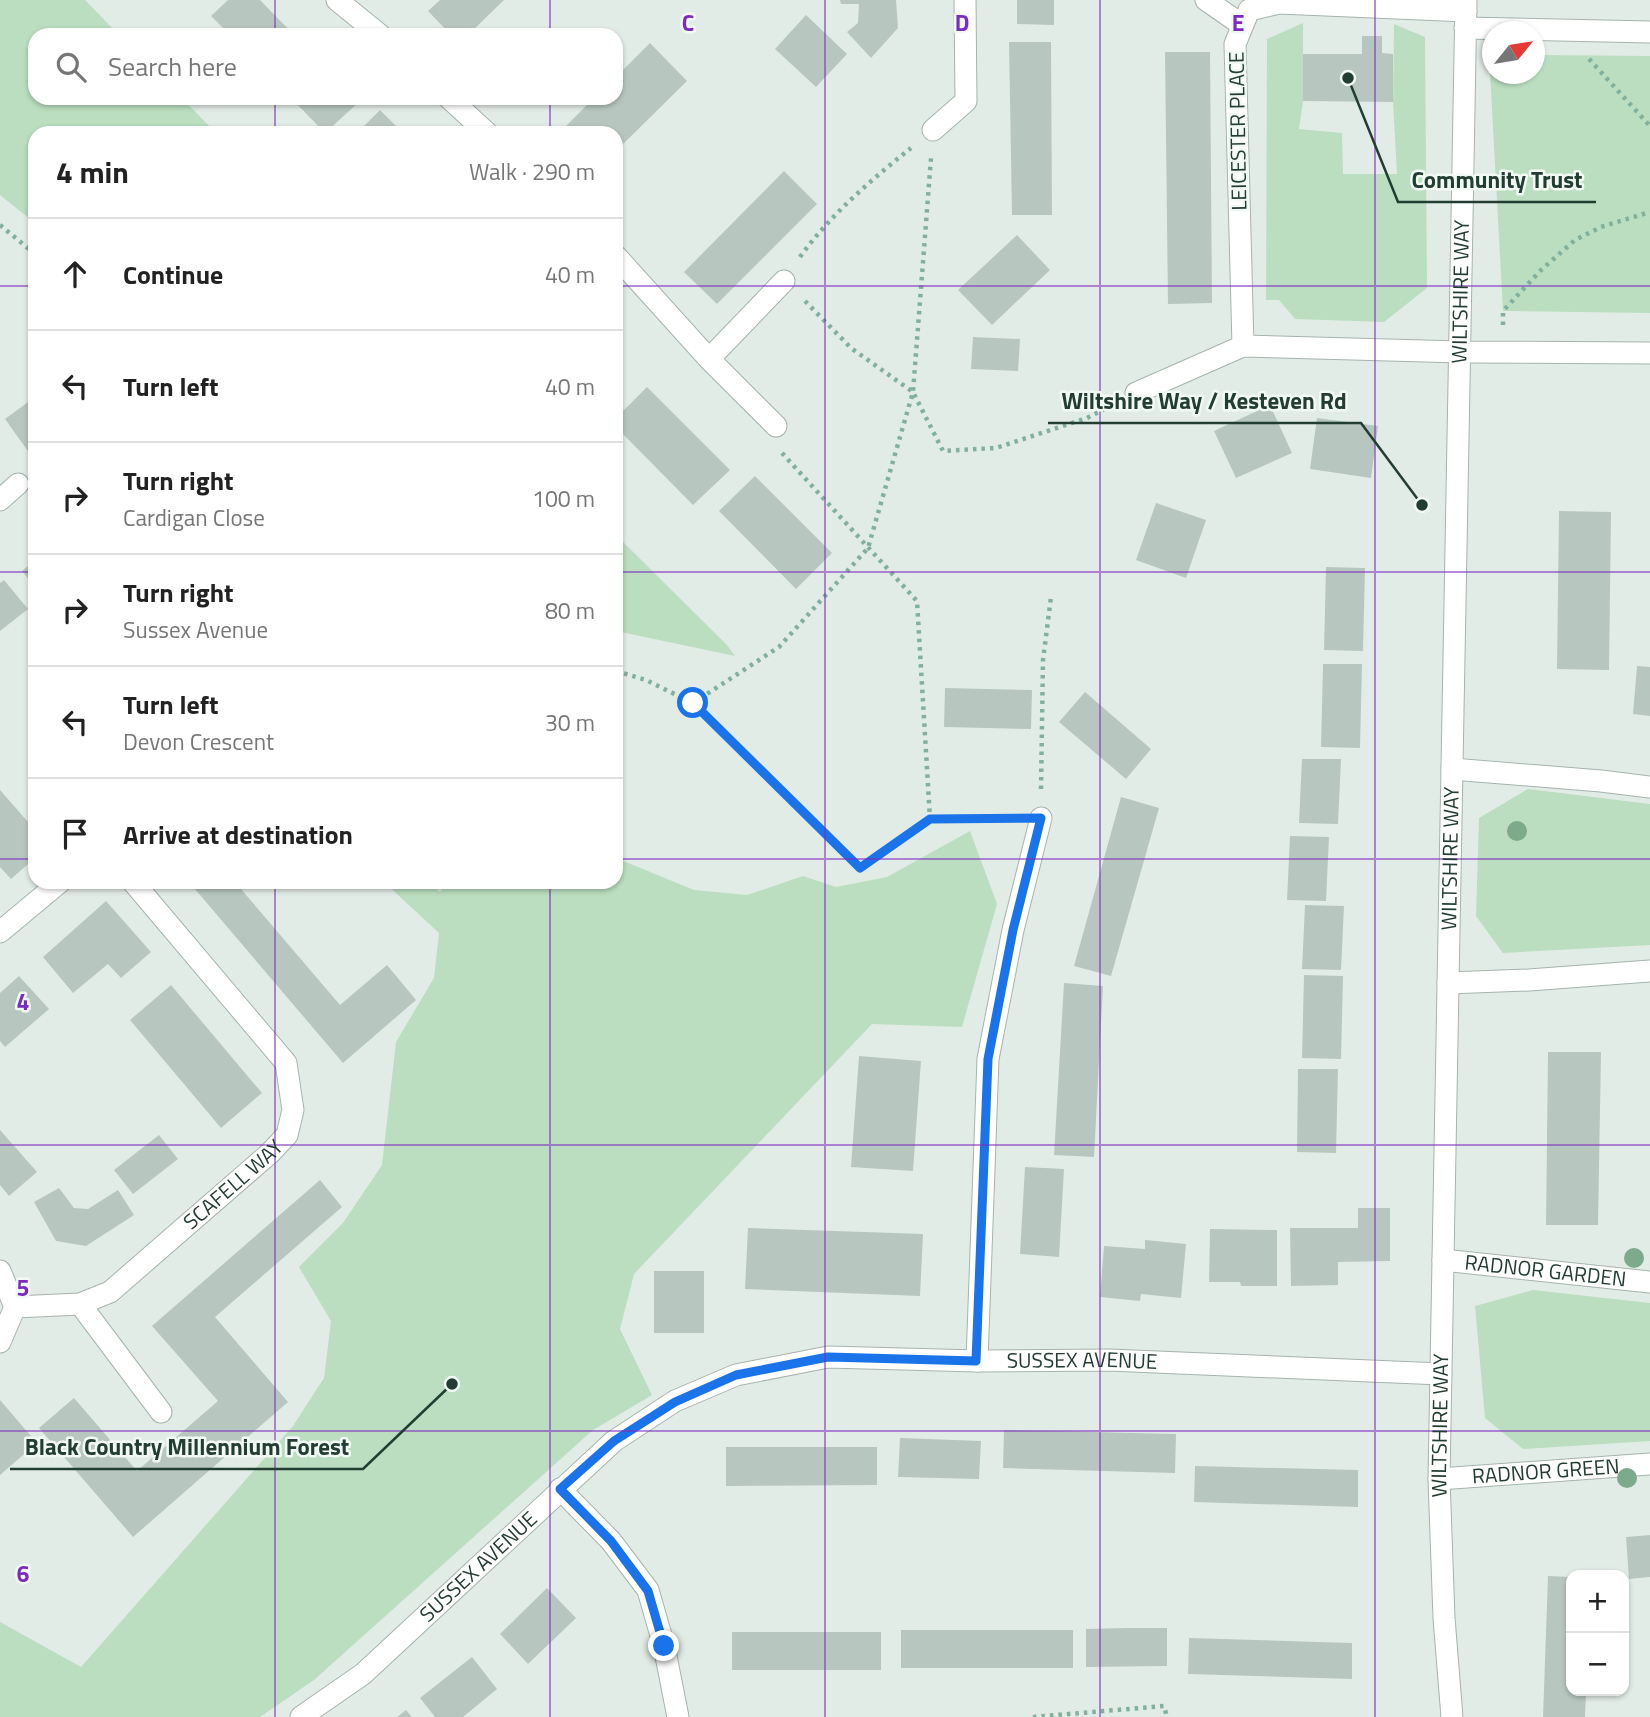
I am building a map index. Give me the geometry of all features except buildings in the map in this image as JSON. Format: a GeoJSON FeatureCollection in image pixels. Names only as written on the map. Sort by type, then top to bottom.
{"type":"FeatureCollection","features":[{"type":"Feature","properties":{"kind":"street"},"geometry":{"type":"LineString","coordinates":[[337,0],[371,28]]}},
{"type":"Feature","properties":{"kind":"street"},"geometry":{"type":"LineString","coordinates":[[933,130],[966,101],[965,0]]}},
{"type":"Feature","properties":{"kind":"street"},"geometry":{"type":"LineString","coordinates":[[1206,0],[1242,25]]}},
{"type":"Feature","properties":{"kind":"street","name":"LEICESTER PLACE"},"geometry":{"type":"LineString","coordinates":[[1243,345],[1235,44],[1249,10],[1279,3],[1465,13]]}},
{"type":"Feature","properties":{"kind":"street"},"geometry":{"type":"LineString","coordinates":[[1465,13],[1562,30],[1650,32]]}},
{"type":"Feature","properties":{"kind":"street","name":"WILTSHIRE WAY"},"geometry":{"type":"LineString","coordinates":[[1452,1717],[1444,1618],[1439,1479],[1465,13]]}},
{"type":"Feature","properties":{"kind":"street"},"geometry":{"type":"LineString","coordinates":[[457,105],[479,126]]}},
{"type":"Feature","properties":{"kind":"street"},"geometry":{"type":"LineString","coordinates":[[623,264],[709,359],[776,426]]}},
{"type":"Feature","properties":{"kind":"street"},"geometry":{"type":"LineString","coordinates":[[709,359],[784,281]]}},
{"type":"Feature","properties":{"kind":"street"},"geometry":{"type":"LineString","coordinates":[[1136,393],[1243,345],[1461,352],[1650,353]]}},
{"type":"Feature","properties":{"kind":"street"},"geometry":{"type":"LineString","coordinates":[[0,500],[18,484]]}},
{"type":"Feature","properties":{"kind":"street"},"geometry":{"type":"LineString","coordinates":[[1452,769],[1650,787]]}},
{"type":"Feature","properties":{"kind":"street"},"geometry":{"type":"LineString","coordinates":[[976,1361],[988,1059],[1013,930],[1041,818]]}},
{"type":"Feature","properties":{"kind":"street"},"geometry":{"type":"LineString","coordinates":[[1,930],[51,889]]}},
{"type":"Feature","properties":{"kind":"street","name":"SCAFELL WAY"},"geometry":{"type":"LineString","coordinates":[[15,1307],[80,1304],[110,1292],[270,1153],[287,1135],[293,1110],[286,1063],[140,889]]}},
{"type":"Feature","properties":{"kind":"street"},"geometry":{"type":"LineString","coordinates":[[1448,984],[1650,971]]}},
{"type":"Feature","properties":{"kind":"street","name":"RADNOR GARDEN"},"geometry":{"type":"LineString","coordinates":[[1443,1260],[1650,1282]]}},
{"type":"Feature","properties":{"kind":"street"},"geometry":{"type":"LineString","coordinates":[[0,1271],[15,1307],[0,1342]]}},
{"type":"Feature","properties":{"kind":"street"},"geometry":{"type":"LineString","coordinates":[[80,1304],[161,1412]]}},
{"type":"Feature","properties":{"kind":"street","name":"SUSSEX AVENUE"},"geometry":{"type":"LineString","coordinates":[[301,1717],[363,1674],[614,1441],[665,1408],[736,1375],[828,1357],[976,1361],[1109,1360],[1441,1374]]}},
{"type":"Feature","properties":{"kind":"street","name":"RADNOR GREEN"},"geometry":{"type":"LineString","coordinates":[[1439,1479],[1650,1464]]}},
{"type":"Feature","properties":{"kind":"street"},"geometry":{"type":"LineString","coordinates":[[560,1489],[611,1541],[648,1591],[664,1646],[678,1717]]}},
{"type":"Feature","properties":{"kind":"path"},"geometry":{"type":"LineString","coordinates":[[1562,30],[1650,126]]}},
{"type":"Feature","properties":{"kind":"path"},"geometry":{"type":"LineString","coordinates":[[811,241],[869,182],[933,130]]}},
{"type":"Feature","properties":{"kind":"path"},"geometry":{"type":"LineString","coordinates":[[693,703],[779,647],[868,548],[913,392],[933,130]]}},
{"type":"Feature","properties":{"kind":"path"},"geometry":{"type":"LineString","coordinates":[[1503,311],[1575,240],[1601,227],[1650,212]]}},
{"type":"Feature","properties":{"kind":"path"},"geometry":{"type":"LineString","coordinates":[[0,225],[28,248]]}},
{"type":"Feature","properties":{"kind":"path"},"geometry":{"type":"LineString","coordinates":[[784,281],[851,348],[913,392],[943,451],[996,448],[1087,418],[1136,393]]}},
{"type":"Feature","properties":{"kind":"path"},"geometry":{"type":"LineString","coordinates":[[776,426],[773,443],[917,601],[930,819]]}},
{"type":"Feature","properties":{"kind":"path"},"geometry":{"type":"LineString","coordinates":[[623,673],[646,680],[693,703],[860,868],[930,819],[1041,818],[1043,660],[1051,597]]}},
{"type":"Feature","properties":{"kind":"path"},"geometry":{"type":"LineString","coordinates":[[1033,1717],[1164,1706],[1167,1717]]}},
{"type":"Feature","properties":{"kind":"green space"},"geometry":{"type":"Polygon","coordinates":[[[0,0],[85,0],[112,28],[28,28],[28,105],[189,105],[209,126],[28,126],[28,217],[0,195],[0,0]]]}},
{"type":"Feature","properties":{"kind":"green space"},"geometry":{"type":"Polygon","coordinates":[[[1303,23],[1303,101],[1299,129],[1342,133],[1343,174],[1397,174],[1393,102],[1394,24],[1425,37],[1427,288],[1384,322],[1295,319],[1279,300],[1266,300],[1267,39],[1303,23]]]}},
{"type":"Feature","properties":{"kind":"green space"},"geometry":{"type":"Polygon","coordinates":[[[1545,55],[1650,56],[1650,313],[1503,311],[1491,84],[1545,84],[1545,55]]]}},
{"type":"Feature","properties":{"kind":"green space"},"geometry":{"type":"Polygon","coordinates":[[[623,542],[727,645],[735,656],[623,632],[623,542]]]}},
{"type":"Feature","properties":{"kind":"green space"},"geometry":{"type":"Polygon","coordinates":[[[1528,789],[1650,804],[1650,945],[1503,953],[1476,916],[1479,818],[1528,789]]]}},
{"type":"Feature","properties":{"kind":"green space"},"geometry":{"type":"Polygon","coordinates":[[[970,831],[997,904],[962,1027],[872,1024],[634,1274],[620,1329],[652,1395],[593,1430],[314,1680],[260,1717],[0,1717],[0,1622],[81,1667],[293,1426],[324,1378],[331,1321],[299,1267],[343,1223],[382,1165],[396,1042],[434,978],[439,933],[392,889],[437,889],[440,892],[442,889],[623,889],[623,861],[694,890],[747,895],[803,876],[836,887],[887,877],[970,831]]]}},
{"type":"Feature","properties":{"kind":"green space"},"geometry":{"type":"Polygon","coordinates":[[[1533,1290],[1650,1303],[1650,1441],[1523,1449],[1485,1418],[1475,1306],[1533,1290]]]}},
{"type":"Feature","properties":{"kind":"place","name":"Community Trust"},"geometry":{"type":"Point","coordinates":[1348,78]}},
{"type":"Feature","properties":{"kind":"place","name":"Wiltshire Way / Kesteven Rd"},"geometry":{"type":"Point","coordinates":[1422,505]}},
{"type":"Feature","properties":{"kind":"place","name":"Black Country Millennium Forest"},"geometry":{"type":"Point","coordinates":[452,1384]}},
{"type":"Feature","properties":{"kind":"route"},"geometry":{"type":"LineString","coordinates":[[664,1646],[648,1591],[611,1541],[560,1489],[614,1441],[675,1402],[736,1375],[828,1357],[976,1361],[988,1059],[1013,930],[1041,818],[930,819],[860,868],[693,703]]}}]}
